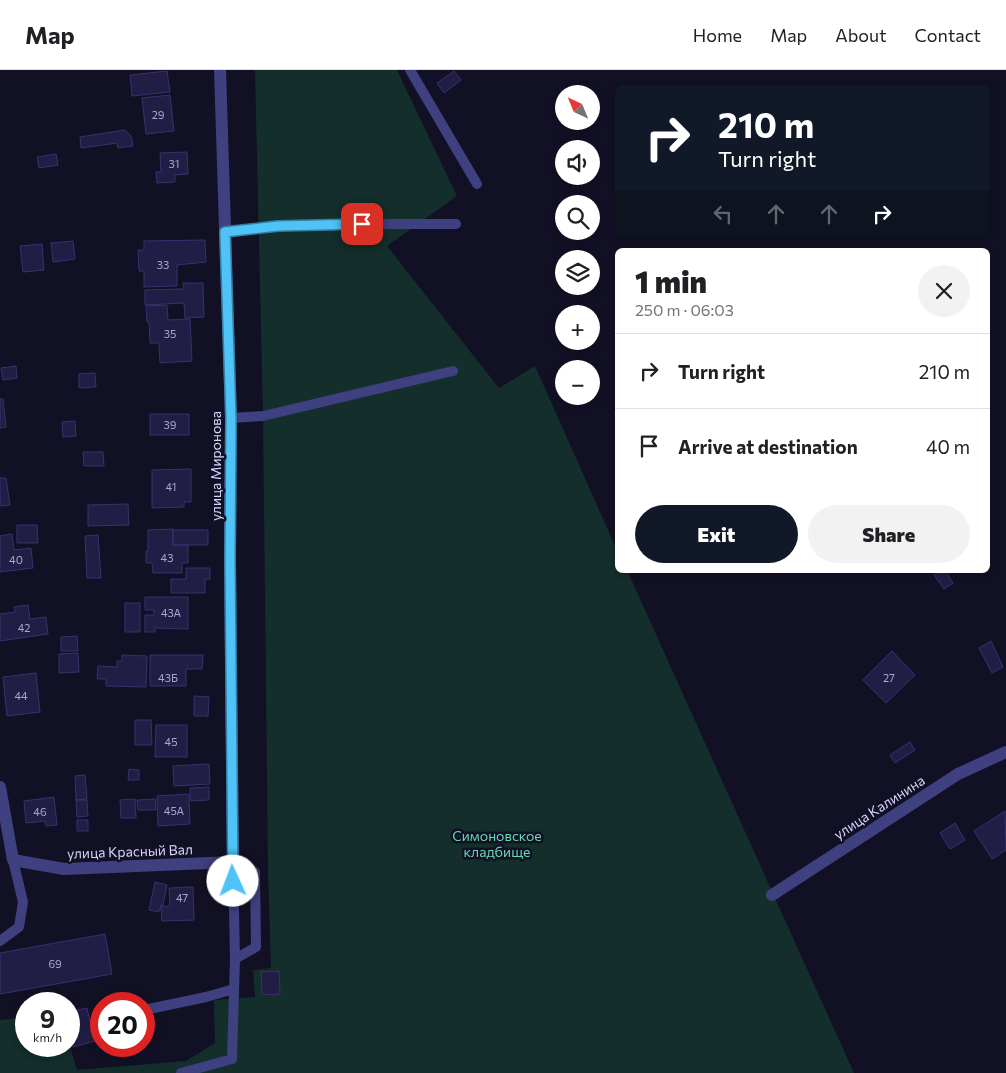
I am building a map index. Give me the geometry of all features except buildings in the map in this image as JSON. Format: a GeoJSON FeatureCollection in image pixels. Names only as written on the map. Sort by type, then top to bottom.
{"type":"FeatureCollection","features":[{"type":"Feature","properties":{"kind":"street","name":"улица Миронова"},"geometry":{"type":"LineString","coordinates":[[220,70],[231,418],[232,862]]}},
{"type":"Feature","properties":{"kind":"street","name":"улица Калинина"},"geometry":{"type":"LineString","coordinates":[[772,895],[958,774],[1006,752]]}},
{"type":"Feature","properties":{"kind":"street"},"geometry":{"type":"LineString","coordinates":[[0,787],[13,860]]}},
{"type":"Feature","properties":{"kind":"street","name":"улица Красный Вал"},"geometry":{"type":"LineString","coordinates":[[13,860],[64,869],[232,862]]}},
{"type":"Feature","properties":{"kind":"lane"},"geometry":{"type":"LineString","coordinates":[[410,70],[477,184]]}},
{"type":"Feature","properties":{"kind":"lane"},"geometry":{"type":"LineString","coordinates":[[225,232],[278,226],[456,224]]}},
{"type":"Feature","properties":{"kind":"lane"},"geometry":{"type":"LineString","coordinates":[[231,418],[263,416],[453,371]]}},
{"type":"Feature","properties":{"kind":"lane"},"geometry":{"type":"LineString","coordinates":[[0,941],[19,927],[23,902],[13,860]]}},
{"type":"Feature","properties":{"kind":"lane"},"geometry":{"type":"LineString","coordinates":[[181,1073],[232,1059],[235,959],[232,862],[255,872],[256,947],[235,959]]}},
{"type":"Feature","properties":{"kind":"lane"},"geometry":{"type":"LineString","coordinates":[[155,1008],[234,989]]}},
{"type":"Feature","properties":{"kind":"green space","name":"Симоновское кладбище"},"geometry":{"type":"Polygon","coordinates":[[[255,70],[397,70],[457,196],[387,246],[499,388],[535,366],[615,546],[615,573],[628,573],[854,1073],[0,1073],[0,1020],[15,1018],[15,1057],[73,1057],[77,1070],[186,1061],[215,1043],[214,1000],[255,997],[253,970],[271,968],[268,873],[263,416],[255,70]]]}},
{"type":"Feature","properties":{"kind":"route"},"geometry":{"type":"LineString","coordinates":[[233,881],[230,560],[231,418],[225,232],[278,226],[362,224]]}}]}
